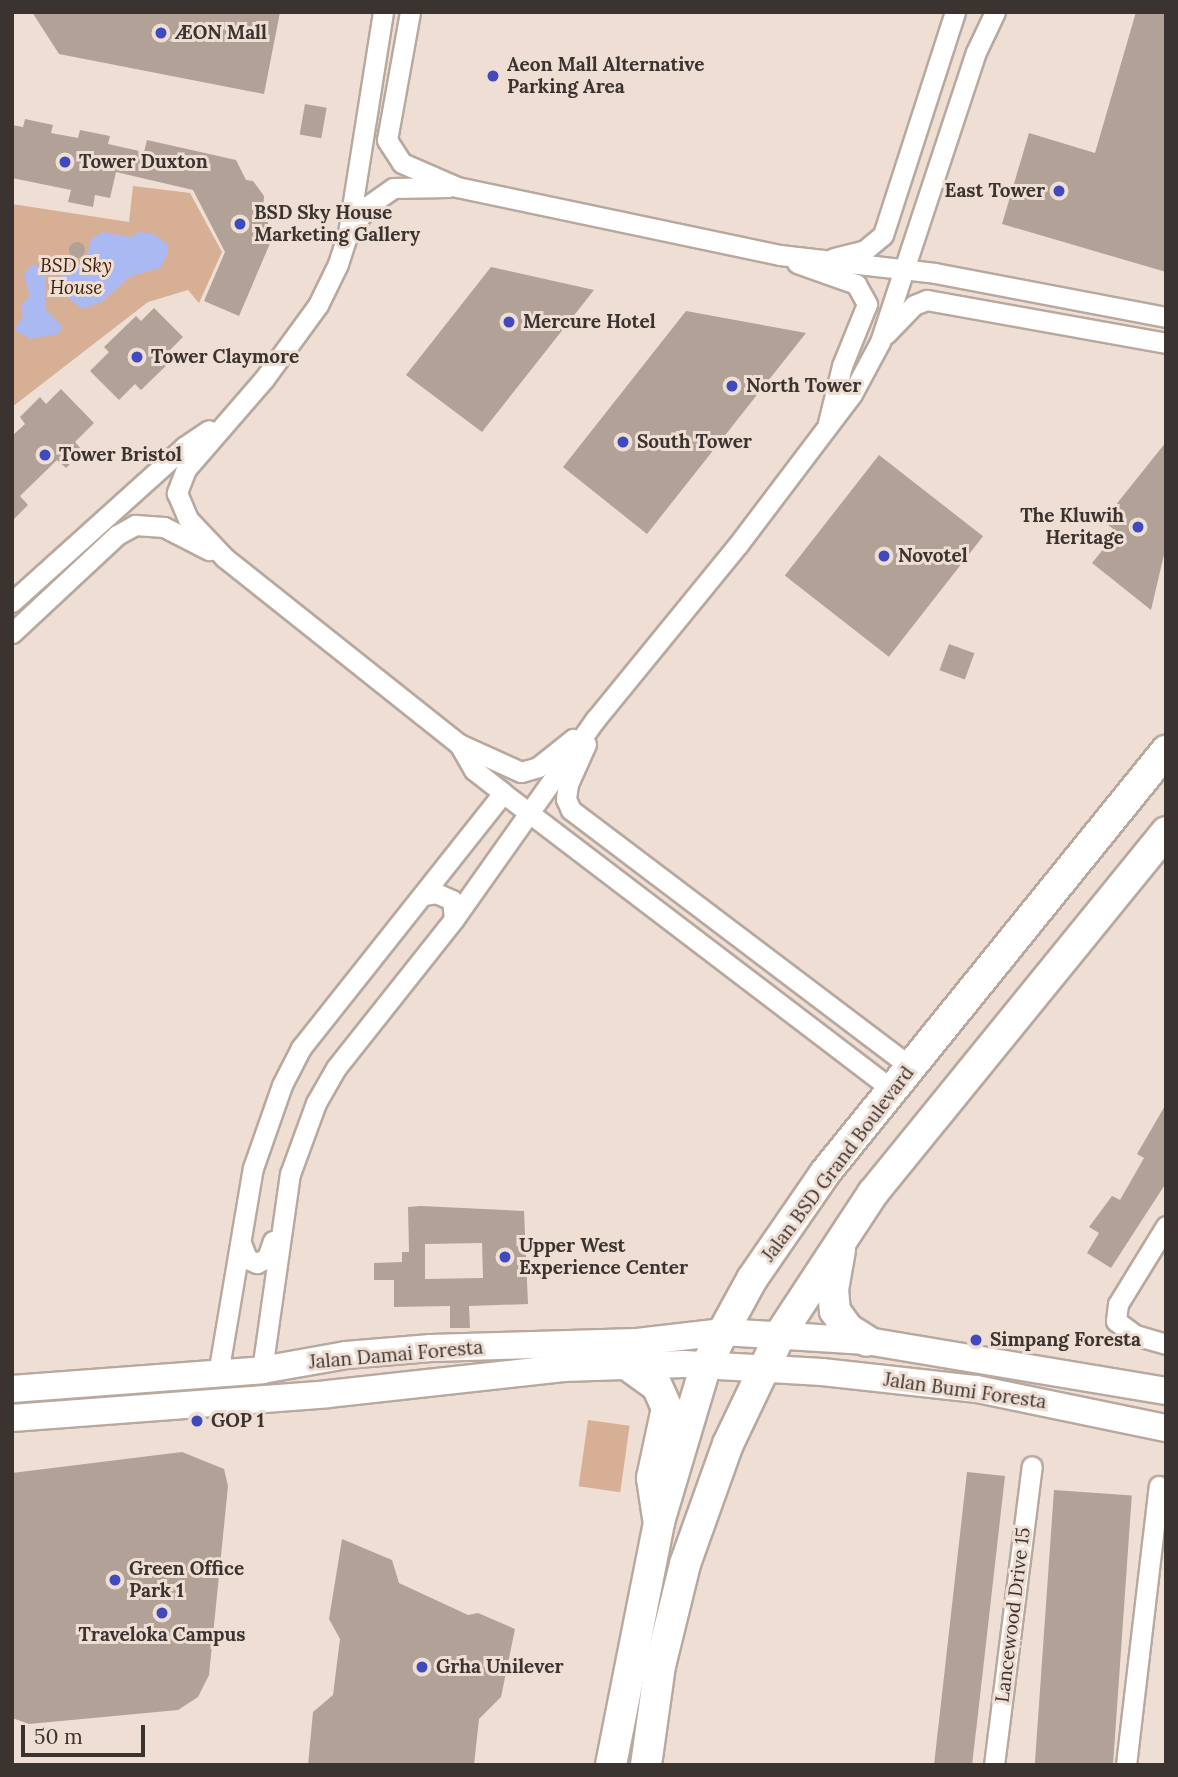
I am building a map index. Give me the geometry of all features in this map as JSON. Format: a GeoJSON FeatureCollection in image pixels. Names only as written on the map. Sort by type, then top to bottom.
{"type":"FeatureCollection","features":[{"type":"Feature","properties":{"kind":"main road","name":"Jalan BSD Grand Boulevard"},"geometry":{"type":"LineString","coordinates":[[611,1765],[659,1522],[705,1368],[723,1332],[743,1302],[752,1279],[891,1089],[1166,751]]}},
{"type":"Feature","properties":{"kind":"main road"},"geometry":{"type":"LineString","coordinates":[[646,1765],[660,1665],[685,1564],[728,1444],[781,1333],[842,1236],[1166,832]]}},
{"type":"Feature","properties":{"kind":"main road"},"geometry":{"type":"LineString","coordinates":[[842,1236],[833,1289],[835,1311],[848,1329],[867,1341]]}},
{"type":"Feature","properties":{"kind":"main road","name":"Jalan Damai Foresta"},"geometry":{"type":"LineString","coordinates":[[12,1389],[262,1370],[346,1355],[431,1348],[637,1342],[723,1332],[781,1333]]}},
{"type":"Feature","properties":{"kind":"main road","name":"Jalan Bumi Foresta"},"geometry":{"type":"LineString","coordinates":[[781,1333],[867,1341],[1166,1391]]}},
{"type":"Feature","properties":{"kind":"main road"},"geometry":{"type":"LineString","coordinates":[[625,1363],[657,1386],[667,1408],[652,1478],[659,1522]]}},
{"type":"Feature","properties":{"kind":"main road","name":"Jalan Damai Foresta"},"geometry":{"type":"LineString","coordinates":[[12,1418],[328,1394],[625,1363],[763,1370]]}},
{"type":"Feature","properties":{"kind":"main road","name":"Jalan Bumi Foresta"},"geometry":{"type":"LineString","coordinates":[[763,1370],[977,1389],[1166,1428]]}},
{"type":"Feature","properties":{"kind":"street"},"geometry":{"type":"LineString","coordinates":[[348,233],[383,12]]}},
{"type":"Feature","properties":{"kind":"street"},"geometry":{"type":"LineString","coordinates":[[410,12],[387,140],[402,163],[457,187],[780,254],[905,271],[1166,317]]}},
{"type":"Feature","properties":{"kind":"street"},"geometry":{"type":"LineString","coordinates":[[827,259],[865,250],[883,234],[955,12]]}},
{"type":"Feature","properties":{"kind":"street"},"geometry":{"type":"LineString","coordinates":[[976,52],[983,12]]}},
{"type":"Feature","properties":{"kind":"street"},"geometry":{"type":"LineString","coordinates":[[262,1370],[283,1213],[299,1143],[336,1068],[454,919],[595,720],[825,434],[880,342],[976,52],[995,12]]}},
{"type":"Feature","properties":{"kind":"street"},"geometry":{"type":"LineString","coordinates":[[362,137],[387,140]]}},
{"type":"Feature","properties":{"kind":"street"},"geometry":{"type":"LineString","coordinates":[[457,187],[393,188],[369,205],[348,233],[318,305],[264,379],[223,421],[186,469],[177,493],[188,519],[225,558],[459,744],[521,772],[538,767],[595,720]]}},
{"type":"Feature","properties":{"kind":"street"},"geometry":{"type":"LineString","coordinates":[[780,254],[856,284],[867,304],[842,366],[825,434]]}},
{"type":"Feature","properties":{"kind":"street"},"geometry":{"type":"LineString","coordinates":[[880,342],[914,305],[927,300],[1166,343]]}},
{"type":"Feature","properties":{"kind":"street"},"geometry":{"type":"LineString","coordinates":[[12,633],[184,447],[223,421]]}},
{"type":"Feature","properties":{"kind":"street"},"geometry":{"type":"LineString","coordinates":[[12,602],[111,528],[149,523],[177,532],[225,558]]}},
{"type":"Feature","properties":{"kind":"street"},"geometry":{"type":"LineString","coordinates":[[595,720],[568,784],[566,799],[571,810],[842,1018],[910,1066]]}},
{"type":"Feature","properties":{"kind":"street"},"geometry":{"type":"LineString","coordinates":[[459,744],[474,770],[891,1089]]}},
{"type":"Feature","properties":{"kind":"street"},"geometry":{"type":"LineString","coordinates":[[218,1374],[253,1168],[282,1085],[301,1048],[503,793]]}},
{"type":"Feature","properties":{"kind":"street"},"geometry":{"type":"LineString","coordinates":[[424,895],[436,892],[452,900],[454,919]]}},
{"type":"Feature","properties":{"kind":"street"},"geometry":{"type":"LineString","coordinates":[[826,1041],[842,1037],[842,1018]]}},
{"type":"Feature","properties":{"kind":"street"},"geometry":{"type":"LineString","coordinates":[[241,1243],[247,1259],[257,1263],[267,1258],[283,1213]]}},
{"type":"Feature","properties":{"kind":"street"},"geometry":{"type":"LineString","coordinates":[[1166,1226],[1122,1296],[1116,1321],[1135,1335],[1166,1344]]}},
{"type":"Feature","properties":{"kind":"street","name":"Lancewood Drive 15"},"geometry":{"type":"LineString","coordinates":[[994,1765],[1031,1466]]}},
{"type":"Feature","properties":{"kind":"street"},"geometry":{"type":"LineString","coordinates":[[1126,1765],[1159,1486]]}},
{"type":"Feature","properties":{"kind":"green space","name":"BSD Sky House"},"geometry":{"type":"Polygon","coordinates":[[[133,186],[190,193],[222,252],[199,303],[188,290],[148,302],[12,407],[12,204],[129,222],[133,186]]]}},
{"type":"Feature","properties":{"kind":"green space"},"geometry":{"type":"Polygon","coordinates":[[[588,1420],[630,1426],[620,1492],[579,1486],[588,1420]]]}},
{"type":"Feature","properties":{"kind":"water"},"geometry":{"type":"Polygon","coordinates":[[[103,232],[130,237],[140,232],[153,234],[167,244],[168,253],[160,268],[131,276],[102,302],[82,309],[66,296],[60,274],[67,266],[86,261],[91,239],[103,232]]]}},
{"type":"Feature","properties":{"kind":"water"},"geometry":{"type":"Polygon","coordinates":[[[31,265],[38,265],[45,274],[45,309],[62,326],[59,334],[30,339],[15,330],[23,316],[21,306],[30,296],[24,275],[31,265]]]}},
{"type":"Feature","properties":{"kind":"building","name":"ÆON Mall"},"geometry":{"type":"Polygon","coordinates":[[[32,12],[280,12],[264,94],[59,54],[32,12]]]}},
{"type":"Feature","properties":{"kind":"building"},"geometry":{"type":"Polygon","coordinates":[[[1136,12],[1166,12],[1166,272],[1002,224],[1029,133],[1095,153],[1136,12]]]}},
{"type":"Feature","properties":{"kind":"building"},"geometry":{"type":"Polygon","coordinates":[[[305,104],[327,108],[321,138],[300,135],[305,104]]]}},
{"type":"Feature","properties":{"kind":"building"},"geometry":{"type":"Polygon","coordinates":[[[25,119],[53,125],[51,133],[78,138],[80,130],[110,136],[108,144],[144,152],[147,140],[236,160],[246,180],[253,181],[264,196],[263,214],[274,234],[239,316],[204,301],[225,252],[193,190],[116,172],[110,198],[95,195],[93,207],[68,202],[71,190],[12,178],[12,125],[23,127],[25,119]]]}},
{"type":"Feature","properties":{"kind":"building"},"geometry":{"type":"Polygon","coordinates":[[[74,242],[80,242],[85,250],[83,256],[74,258],[69,253],[69,247],[74,242]]]}},
{"type":"Feature","properties":{"kind":"building","name":"Mercure Hotel"},"geometry":{"type":"Polygon","coordinates":[[[491,267],[594,290],[482,432],[406,375],[491,267]]]}},
{"type":"Feature","properties":{"kind":"building","name":"Tower Claymore"},"geometry":{"type":"Polygon","coordinates":[[[154,308],[183,337],[166,354],[172,360],[141,390],[135,384],[119,400],[90,371],[109,352],[104,347],[136,316],[141,321],[154,308]]]}},
{"type":"Feature","properties":{"kind":"building"},"geometry":{"type":"Polygon","coordinates":[[[686,311],[806,333],[647,534],[563,467],[686,311]]]}},
{"type":"Feature","properties":{"kind":"building","name":"Tower Bristol"},"geometry":{"type":"Polygon","coordinates":[[[61,389],[94,423],[75,442],[83,451],[66,468],[57,460],[20,496],[28,505],[12,521],[12,436],[25,424],[20,417],[40,397],[46,404],[61,389]]]}},
{"type":"Feature","properties":{"kind":"building","name":"The Kluwih Heritage"},"geometry":{"type":"Polygon","coordinates":[[[1166,442],[1166,546],[1151,610],[1092,563],[1117,532],[1103,521],[1166,442]]]}},
{"type":"Feature","properties":{"kind":"building","name":"Novotel"},"geometry":{"type":"Polygon","coordinates":[[[879,455],[983,536],[889,657],[785,576],[879,455]]]}},
{"type":"Feature","properties":{"kind":"building"},"geometry":{"type":"Polygon","coordinates":[[[949,644],[974,653],[965,680],[939,670],[949,644]]]}},
{"type":"Feature","properties":{"kind":"building"},"geometry":{"type":"Polygon","coordinates":[[[1166,1104],[1166,1183],[1111,1268],[1087,1253],[1099,1233],[1089,1227],[1112,1196],[1120,1200],[1144,1158],[1137,1154],[1166,1104]]]}},
{"type":"Feature","properties":{"kind":"building","name":"Upper West Experience Center"},"geometry":{"type":"Polygon","coordinates":[[[408,1207],[524,1211],[528,1304],[469,1306],[470,1328],[450,1328],[450,1306],[394,1307],[394,1280],[374,1280],[374,1263],[402,1262],[402,1252],[409,1252],[408,1207]],[[482,1243],[425,1244],[425,1279],[483,1278],[482,1243]]]}},
{"type":"Feature","properties":{"kind":"building","name":"Green Office Park 1"},"geometry":{"type":"Polygon","coordinates":[[[182,1452],[224,1469],[228,1486],[209,1675],[198,1697],[178,1710],[29,1724],[12,1718],[12,1473],[182,1452]]]}},
{"type":"Feature","properties":{"kind":"building"},"geometry":{"type":"Polygon","coordinates":[[[967,1472],[1005,1476],[972,1765],[934,1765],[967,1472]]]}},
{"type":"Feature","properties":{"kind":"building"},"geometry":{"type":"Polygon","coordinates":[[[1054,1490],[1132,1495],[1113,1765],[1035,1765],[1054,1490]]]}},
{"type":"Feature","properties":{"kind":"building","name":"Grha Unilever"},"geometry":{"type":"Polygon","coordinates":[[[342,1539],[392,1560],[399,1583],[468,1615],[478,1613],[515,1629],[501,1697],[479,1719],[474,1765],[308,1765],[313,1712],[333,1695],[340,1639],[329,1619],[342,1539]]]}},
{"type":"Feature","properties":{"kind":"place","name":"ÆON Mall"},"geometry":{"type":"Point","coordinates":[161,33]}},
{"type":"Feature","properties":{"kind":"place","name":"Aeon Mall Alternative Parking Area"},"geometry":{"type":"Point","coordinates":[493,76]}},
{"type":"Feature","properties":{"kind":"place","name":"Tower Duxton"},"geometry":{"type":"Point","coordinates":[65,162]}},
{"type":"Feature","properties":{"kind":"place","name":"East Tower"},"geometry":{"type":"Point","coordinates":[1059,191]}},
{"type":"Feature","properties":{"kind":"place","name":"BSD Sky House Marketing Gallery"},"geometry":{"type":"Point","coordinates":[240,224]}},
{"type":"Feature","properties":{"kind":"place","name":"Mercure Hotel"},"geometry":{"type":"Point","coordinates":[509,322]}},
{"type":"Feature","properties":{"kind":"place","name":"Tower Claymore"},"geometry":{"type":"Point","coordinates":[137,357]}},
{"type":"Feature","properties":{"kind":"place","name":"North Tower"},"geometry":{"type":"Point","coordinates":[732,386]}},
{"type":"Feature","properties":{"kind":"place","name":"South Tower"},"geometry":{"type":"Point","coordinates":[623,442]}},
{"type":"Feature","properties":{"kind":"place","name":"Tower Bristol"},"geometry":{"type":"Point","coordinates":[45,455]}},
{"type":"Feature","properties":{"kind":"place","name":"The Kluwih Heritage"},"geometry":{"type":"Point","coordinates":[1138,527]}},
{"type":"Feature","properties":{"kind":"place","name":"Novotel"},"geometry":{"type":"Point","coordinates":[884,556]}},
{"type":"Feature","properties":{"kind":"place","name":"Upper West Experience Center"},"geometry":{"type":"Point","coordinates":[505,1257]}},
{"type":"Feature","properties":{"kind":"place","name":"Simpang Foresta"},"geometry":{"type":"Point","coordinates":[976,1340]}},
{"type":"Feature","properties":{"kind":"place","name":"GOP 1"},"geometry":{"type":"Point","coordinates":[197,1421]}},
{"type":"Feature","properties":{"kind":"place","name":"Green Office Park 1"},"geometry":{"type":"Point","coordinates":[115,1580]}},
{"type":"Feature","properties":{"kind":"place","name":"Traveloka Campus"},"geometry":{"type":"Point","coordinates":[162,1613]}},
{"type":"Feature","properties":{"kind":"place","name":"Grha Unilever"},"geometry":{"type":"Point","coordinates":[422,1667]}}]}
